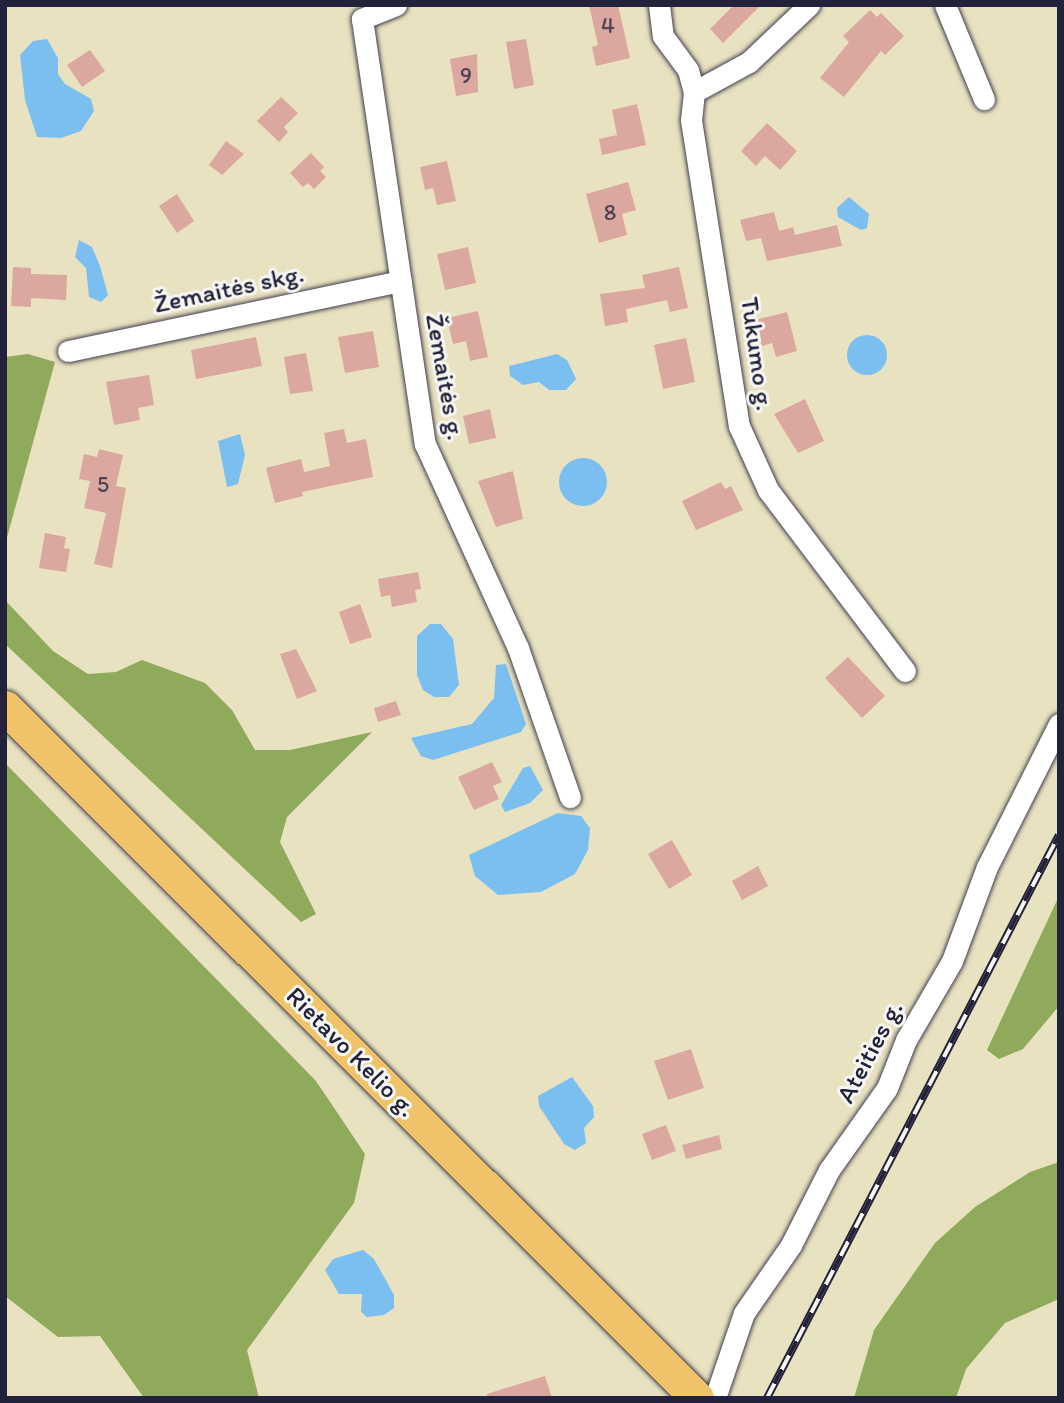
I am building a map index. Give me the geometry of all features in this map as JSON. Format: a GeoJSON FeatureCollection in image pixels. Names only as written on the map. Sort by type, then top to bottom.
{"type":"FeatureCollection","features":[{"type":"Feature","properties":{"kind":"main road","name":"Rietavo Kelio g."},"geometry":{"type":"LineString","coordinates":[[5,707],[697,1398]]}},
{"type":"Feature","properties":{"kind":"street","name":"Žemaitės g."},"geometry":{"type":"LineString","coordinates":[[396,5],[360,12],[425,444],[518,648],[570,797]]}},
{"type":"Feature","properties":{"kind":"street","name":"Tukumo g."},"geometry":{"type":"LineString","coordinates":[[659,5],[663,36],[688,70],[694,92],[691,120],[739,426],[768,490],[905,671]]}},
{"type":"Feature","properties":{"kind":"street"},"geometry":{"type":"LineString","coordinates":[[694,92],[749,62],[809,5]]}},
{"type":"Feature","properties":{"kind":"street"},"geometry":{"type":"LineString","coordinates":[[945,5],[984,99]]}},
{"type":"Feature","properties":{"kind":"street","name":"Žemaitės skg."},"geometry":{"type":"LineString","coordinates":[[68,351],[401,281]]}},
{"type":"Feature","properties":{"kind":"street","name":"Ateities g."},"geometry":{"type":"LineString","coordinates":[[715,1398],[744,1313],[791,1245],[829,1170],[887,1088],[906,1041],[952,961],[987,867],[1059,724]]}},
{"type":"Feature","properties":{"kind":"green space"},"geometry":{"type":"Polygon","coordinates":[[[28,354],[55,362],[5,545],[5,357],[28,354]]]}},
{"type":"Feature","properties":{"kind":"green space"},"geometry":{"type":"Polygon","coordinates":[[[5,600],[53,651],[88,674],[116,672],[142,660],[205,683],[232,710],[255,750],[290,750],[372,732],[287,817],[280,842],[316,914],[301,922],[5,644],[5,600]]]}},
{"type":"Feature","properties":{"kind":"green space"},"geometry":{"type":"Polygon","coordinates":[[[5,763],[316,1081],[365,1154],[354,1203],[247,1350],[259,1398],[144,1398],[100,1336],[58,1337],[5,1296],[5,763]]]}},
{"type":"Feature","properties":{"kind":"green space"},"geometry":{"type":"Polygon","coordinates":[[[1059,896],[1059,1006],[1023,1049],[999,1059],[987,1050],[1059,896]]]}},
{"type":"Feature","properties":{"kind":"green space"},"geometry":{"type":"Polygon","coordinates":[[[1059,1162],[1059,1299],[1005,1323],[966,1369],[956,1398],[854,1398],[874,1330],[935,1243],[975,1207],[1030,1172],[1059,1162]]]}},
{"type":"Feature","properties":{"kind":"water"},"geometry":{"type":"Polygon","coordinates":[[[47,39],[58,58],[58,74],[65,84],[91,99],[94,111],[81,131],[61,138],[37,137],[25,100],[20,55],[33,41],[47,39]]]}},
{"type":"Feature","properties":{"kind":"water"},"geometry":{"type":"Polygon","coordinates":[[[849,197],[869,214],[867,228],[861,230],[838,217],[837,208],[849,197]]]}},
{"type":"Feature","properties":{"kind":"water"},"geometry":{"type":"Polygon","coordinates":[[[79,240],[92,247],[100,266],[108,295],[101,302],[89,297],[86,268],[75,257],[79,240]]]}},
{"type":"Feature","properties":{"kind":"water"},"geometry":{"type":"Polygon","coordinates":[[[867,335],[875,336],[881,341],[886,347],[886,363],[881,369],[875,374],[867,375],[859,374],[853,369],[848,363],[847,355],[848,347],[853,341],[859,336],[867,335]]]}},
{"type":"Feature","properties":{"kind":"water"},"geometry":{"type":"Polygon","coordinates":[[[557,354],[567,360],[576,379],[566,390],[549,390],[539,382],[523,385],[510,376],[509,366],[557,354]]]}},
{"type":"Feature","properties":{"kind":"water"},"geometry":{"type":"Polygon","coordinates":[[[240,434],[245,455],[238,484],[227,487],[218,441],[240,434]]]}},
{"type":"Feature","properties":{"kind":"water"},"geometry":{"type":"Polygon","coordinates":[[[583,458],[600,465],[607,482],[600,499],[583,506],[566,499],[559,482],[566,465],[583,458]]]}},
{"type":"Feature","properties":{"kind":"water"},"geometry":{"type":"Polygon","coordinates":[[[430,624],[441,624],[453,639],[459,685],[449,697],[434,697],[423,690],[417,675],[417,636],[430,624]]]}},
{"type":"Feature","properties":{"kind":"water"},"geometry":{"type":"Polygon","coordinates":[[[506,664],[526,724],[521,732],[433,760],[421,756],[411,738],[472,724],[494,698],[496,665],[506,664]]]}},
{"type":"Feature","properties":{"kind":"water"},"geometry":{"type":"Polygon","coordinates":[[[530,766],[543,790],[530,803],[505,812],[501,805],[523,768],[530,766]]]}},
{"type":"Feature","properties":{"kind":"water"},"geometry":{"type":"Polygon","coordinates":[[[558,813],[581,816],[590,828],[588,850],[575,874],[541,892],[498,895],[475,876],[469,855],[558,813]]]}},
{"type":"Feature","properties":{"kind":"water"},"geometry":{"type":"Polygon","coordinates":[[[572,1077],[593,1106],[594,1117],[584,1128],[586,1143],[575,1150],[564,1144],[539,1106],[538,1096],[572,1077]]]}},
{"type":"Feature","properties":{"kind":"water"},"geometry":{"type":"Polygon","coordinates":[[[363,1250],[374,1259],[394,1295],[394,1308],[384,1315],[367,1317],[361,1312],[362,1294],[339,1294],[325,1270],[333,1259],[363,1250]]]}},
{"type":"Feature","properties":{"kind":"building"},"geometry":{"type":"Polygon","coordinates":[[[589,5],[618,5],[630,58],[596,66],[592,47],[598,45],[589,5]]]}},
{"type":"Feature","properties":{"kind":"building"},"geometry":{"type":"Polygon","coordinates":[[[734,5],[761,5],[723,43],[710,29],[734,5]]]}},
{"type":"Feature","properties":{"kind":"building"},"geometry":{"type":"Polygon","coordinates":[[[870,10],[877,17],[881,13],[904,36],[885,55],[881,51],[844,97],[820,78],[849,42],[843,36],[870,10]]]}},
{"type":"Feature","properties":{"kind":"building"},"geometry":{"type":"Polygon","coordinates":[[[526,39],[534,85],[514,89],[506,42],[526,39]]]}},
{"type":"Feature","properties":{"kind":"building"},"geometry":{"type":"Polygon","coordinates":[[[90,50],[105,71],[82,87],[67,65],[90,50]]]}},
{"type":"Feature","properties":{"kind":"building"},"geometry":{"type":"Polygon","coordinates":[[[477,54],[478,92],[456,96],[450,59],[477,54]]]}},
{"type":"Feature","properties":{"kind":"building"},"geometry":{"type":"Polygon","coordinates":[[[281,97],[298,113],[284,127],[288,132],[279,142],[257,121],[281,97]]]}},
{"type":"Feature","properties":{"kind":"building"},"geometry":{"type":"Polygon","coordinates":[[[637,104],[646,145],[602,155],[599,139],[617,135],[612,110],[637,104]]]}},
{"type":"Feature","properties":{"kind":"building"},"geometry":{"type":"Polygon","coordinates":[[[767,123],[797,151],[780,170],[765,156],[756,166],[741,151],[767,123]]]}},
{"type":"Feature","properties":{"kind":"building"},"geometry":{"type":"Polygon","coordinates":[[[226,141],[244,154],[222,175],[209,165],[226,141]]]}},
{"type":"Feature","properties":{"kind":"building"},"geometry":{"type":"Polygon","coordinates":[[[311,153],[324,167],[320,171],[326,177],[314,189],[308,183],[303,187],[290,173],[311,153]]]}},
{"type":"Feature","properties":{"kind":"building"},"geometry":{"type":"Polygon","coordinates":[[[447,161],[456,201],[437,205],[433,188],[425,190],[420,167],[447,161]]]}},
{"type":"Feature","properties":{"kind":"building"},"geometry":{"type":"Polygon","coordinates":[[[628,182],[636,210],[622,214],[627,235],[599,243],[586,194],[628,182]]]}},
{"type":"Feature","properties":{"kind":"building"},"geometry":{"type":"Polygon","coordinates":[[[177,194],[194,221],[177,233],[159,206],[177,194]]]}},
{"type":"Feature","properties":{"kind":"building"},"geometry":{"type":"Polygon","coordinates":[[[774,212],[779,231],[793,227],[795,235],[837,225],[842,246],[767,261],[761,238],[746,241],[740,220],[774,212]]]}},
{"type":"Feature","properties":{"kind":"building"},"geometry":{"type":"Polygon","coordinates":[[[468,247],[476,283],[445,290],[437,254],[468,247]]]}},
{"type":"Feature","properties":{"kind":"building"},"geometry":{"type":"Polygon","coordinates":[[[13,267],[31,268],[31,274],[67,275],[66,300],[31,298],[31,307],[11,306],[13,267]]]}},
{"type":"Feature","properties":{"kind":"building"},"geometry":{"type":"Polygon","coordinates":[[[679,267],[688,308],[670,312],[667,300],[626,309],[628,322],[605,326],[600,294],[645,288],[642,275],[679,267]]]}},
{"type":"Feature","properties":{"kind":"building"},"geometry":{"type":"Polygon","coordinates":[[[478,311],[488,357],[470,361],[466,341],[453,344],[447,318],[478,311]]]}},
{"type":"Feature","properties":{"kind":"building"},"geometry":{"type":"Polygon","coordinates":[[[787,312],[797,351],[776,357],[772,343],[762,346],[755,320],[787,312]]]}},
{"type":"Feature","properties":{"kind":"building"},"geometry":{"type":"Polygon","coordinates":[[[373,331],[379,367],[345,373],[338,337],[373,331]]]}},
{"type":"Feature","properties":{"kind":"building"},"geometry":{"type":"Polygon","coordinates":[[[256,337],[262,366],[196,379],[191,350],[256,337]]]}},
{"type":"Feature","properties":{"kind":"building"},"geometry":{"type":"Polygon","coordinates":[[[686,338],[695,382],[663,389],[654,345],[686,338]]]}},
{"type":"Feature","properties":{"kind":"building"},"geometry":{"type":"Polygon","coordinates":[[[306,353],[313,391],[290,394],[284,357],[306,353]]]}},
{"type":"Feature","properties":{"kind":"building"},"geometry":{"type":"Polygon","coordinates":[[[149,375],[154,405],[138,408],[140,420],[114,425],[106,382],[149,375]]]}},
{"type":"Feature","properties":{"kind":"building"},"geometry":{"type":"Polygon","coordinates":[[[805,399],[824,441],[798,453],[774,414],[805,399]]]}},
{"type":"Feature","properties":{"kind":"building"},"geometry":{"type":"Polygon","coordinates":[[[490,409],[496,438],[469,444],[463,416],[490,409]]]}},
{"type":"Feature","properties":{"kind":"building"},"geometry":{"type":"Polygon","coordinates":[[[344,429],[347,443],[366,439],[373,477],[302,492],[303,496],[275,503],[266,468],[301,459],[304,472],[330,466],[324,433],[344,429]]]}},
{"type":"Feature","properties":{"kind":"building"},"geometry":{"type":"Polygon","coordinates":[[[99,449],[123,455],[116,486],[126,488],[112,568],[94,564],[106,513],[84,508],[90,481],[79,479],[84,454],[97,457],[99,449]]]}},
{"type":"Feature","properties":{"kind":"building"},"geometry":{"type":"Polygon","coordinates":[[[513,471],[523,519],[496,527],[478,481],[513,471]]]}},
{"type":"Feature","properties":{"kind":"building"},"geometry":{"type":"Polygon","coordinates":[[[721,482],[725,489],[731,486],[743,510],[696,530],[682,501],[721,482]]]}},
{"type":"Feature","properties":{"kind":"building"},"geometry":{"type":"Polygon","coordinates":[[[45,533],[66,537],[64,548],[70,549],[66,572],[39,568],[45,533]]]}},
{"type":"Feature","properties":{"kind":"building"},"geometry":{"type":"Polygon","coordinates":[[[418,572],[421,589],[415,590],[417,602],[392,607],[390,595],[381,597],[378,579],[418,572]]]}},
{"type":"Feature","properties":{"kind":"building"},"geometry":{"type":"Polygon","coordinates":[[[360,604],[372,637],[350,644],[339,612],[360,604]]]}},
{"type":"Feature","properties":{"kind":"building"},"geometry":{"type":"Polygon","coordinates":[[[296,649],[317,691],[297,699],[280,654],[296,649]]]}},
{"type":"Feature","properties":{"kind":"building"},"geometry":{"type":"Polygon","coordinates":[[[848,657],[885,696],[862,718],[825,678],[848,657]]]}},
{"type":"Feature","properties":{"kind":"building"},"geometry":{"type":"Polygon","coordinates":[[[396,701],[401,715],[378,722],[374,708],[396,701]]]}},
{"type":"Feature","properties":{"kind":"building"},"geometry":{"type":"Polygon","coordinates":[[[492,762],[502,782],[493,786],[499,799],[474,810],[458,777],[492,762]]]}},
{"type":"Feature","properties":{"kind":"building"},"geometry":{"type":"Polygon","coordinates":[[[672,840],[692,875],[669,889],[648,854],[672,840]]]}},
{"type":"Feature","properties":{"kind":"building"},"geometry":{"type":"Polygon","coordinates":[[[758,866],[768,886],[742,900],[732,881],[758,866]]]}},
{"type":"Feature","properties":{"kind":"building"},"geometry":{"type":"Polygon","coordinates":[[[691,1049],[704,1088],[668,1100],[654,1061],[691,1049]]]}},
{"type":"Feature","properties":{"kind":"building"},"geometry":{"type":"Polygon","coordinates":[[[666,1125],[676,1151],[652,1160],[642,1134],[666,1125]]]}},
{"type":"Feature","properties":{"kind":"building"},"geometry":{"type":"Polygon","coordinates":[[[719,1135],[722,1149],[686,1159],[682,1145],[719,1135]]]}},
{"type":"Feature","properties":{"kind":"building"},"geometry":{"type":"Polygon","coordinates":[[[545,1376],[552,1398],[488,1398],[487,1394],[545,1376]]]}},
{"type":"Feature","properties":{"kind":"railway"},"geometry":{"type":"LineString","coordinates":[[767,1398],[1059,835]]}}]}
